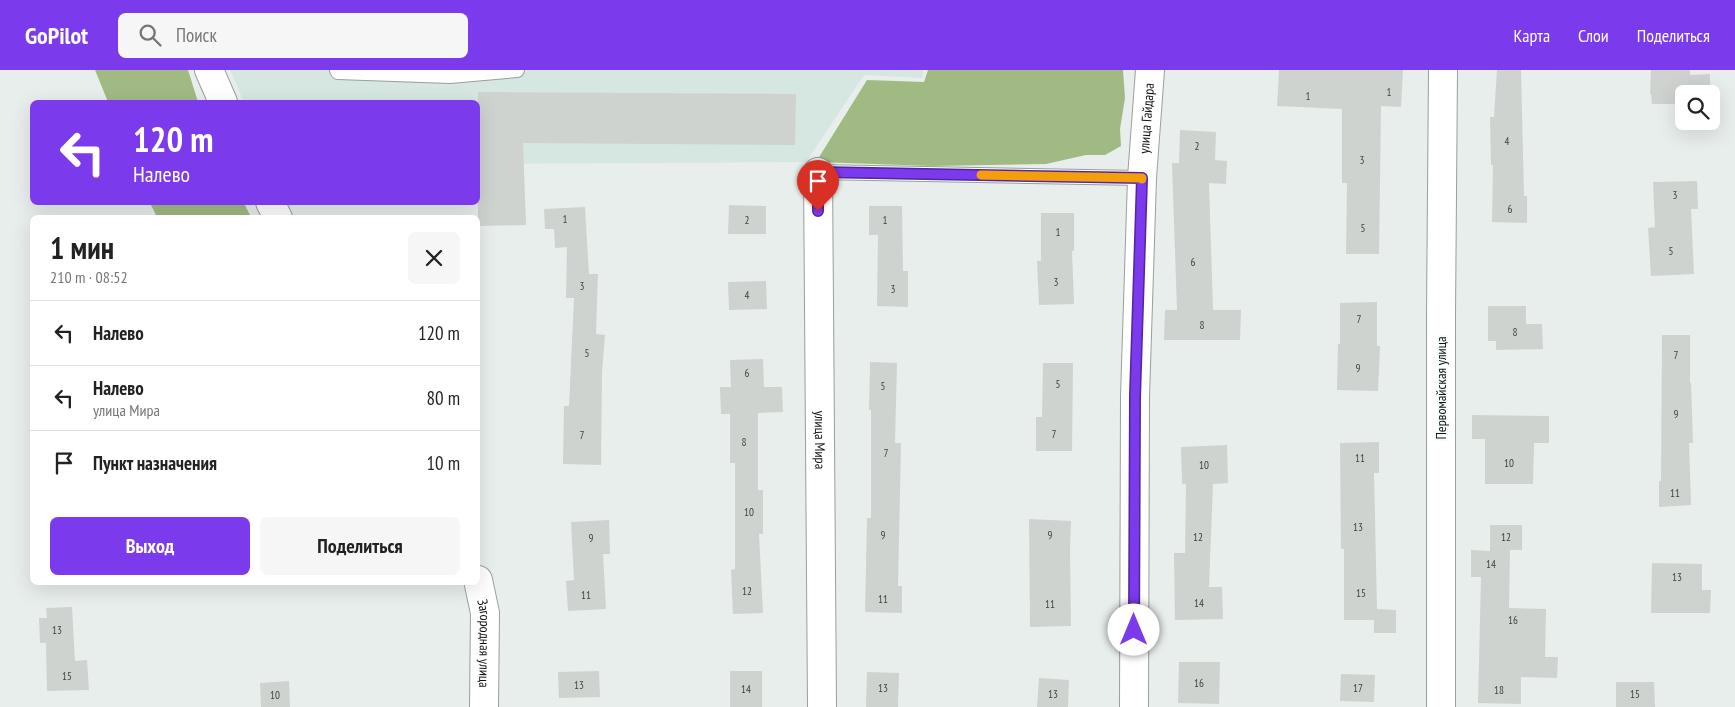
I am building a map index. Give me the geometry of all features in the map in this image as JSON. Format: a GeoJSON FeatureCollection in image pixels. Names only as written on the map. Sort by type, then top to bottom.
{"type":"FeatureCollection","features":[{"type":"Feature","properties":{"kind":"street"},"geometry":{"type":"LineString","coordinates":[[208,70],[222,100]]}},
{"type":"Feature","properties":{"kind":"street","name":"улица Гайдара"},"geometry":{"type":"LineString","coordinates":[[1134,707],[1135,397],[1142,178],[1150,70]]}},
{"type":"Feature","properties":{"kind":"street","name":"Первомайская улица"},"geometry":{"type":"LineString","coordinates":[[1441,707],[1443,70]]}},
{"type":"Feature","properties":{"kind":"street","name":"улица Мира"},"geometry":{"type":"LineString","coordinates":[[818,172],[822,707]]}},
{"type":"Feature","properties":{"kind":"street","name":"Загородная улица"},"geometry":{"type":"LineString","coordinates":[[479,585],[484,613],[484,707]]}},
{"type":"Feature","properties":{"kind":"lane"},"geometry":{"type":"LineString","coordinates":[[337,70],[338,72],[450,76],[517,70]]}},
{"type":"Feature","properties":{"kind":"lane"},"geometry":{"type":"LineString","coordinates":[[818,172],[1142,178]]}},
{"type":"Feature","properties":{"kind":"shaded area"},"geometry":{"type":"Polygon","coordinates":[[[230,70],[924,70],[922,78],[864,75],[806,162],[480,164],[480,100],[243,100],[230,70]]]}},
{"type":"Feature","properties":{"kind":"green space"},"geometry":{"type":"Polygon","coordinates":[[[95,70],[188,70],[197,100],[107,100],[95,70]]]}},
{"type":"Feature","properties":{"kind":"green space"},"geometry":{"type":"Polygon","coordinates":[[[928,70],[1123,70],[1125,98],[1120,129],[1121,146],[1105,155],[1086,155],[1046,164],[932,166],[816,162],[867,80],[924,82],[928,70]]]}},
{"type":"Feature","properties":{"kind":"green space"},"geometry":{"type":"Polygon","coordinates":[[[151,205],[245,205],[250,215],[156,215],[151,205]]]}},
{"type":"Feature","properties":{"kind":"building"},"geometry":{"type":"Polygon","coordinates":[[[1279,70],[1403,70],[1401,107],[1381,106],[1379,254],[1346,254],[1347,183],[1342,183],[1342,109],[1277,106],[1279,70]]]}},
{"type":"Feature","properties":{"kind":"building"},"geometry":{"type":"Polygon","coordinates":[[[1497,70],[1521,70],[1524,196],[1527,196],[1527,223],[1492,222],[1493,165],[1491,165],[1490,117],[1494,117],[1497,70]]]}},
{"type":"Feature","properties":{"kind":"building"},"geometry":{"type":"Polygon","coordinates":[[[1651,70],[1690,70],[1690,75],[1710,74],[1710,85],[1675,85],[1675,104],[1652,104],[1650,94],[1651,70]]]}},
{"type":"Feature","properties":{"kind":"building"},"geometry":{"type":"Polygon","coordinates":[[[478,92],[796,94],[795,145],[523,143],[526,225],[480,226],[478,205],[480,205],[480,100],[478,100],[478,92]]]}},
{"type":"Feature","properties":{"kind":"building"},"geometry":{"type":"Polygon","coordinates":[[[1180,130],[1216,132],[1215,160],[1227,161],[1226,184],[1209,183],[1213,310],[1241,310],[1240,340],[1164,340],[1165,310],[1177,310],[1172,163],[1179,163],[1180,130]]]}},
{"type":"Feature","properties":{"kind":"building"},"geometry":{"type":"Polygon","coordinates":[[[1697,181],[1698,209],[1691,209],[1694,274],[1651,276],[1648,228],[1655,227],[1653,182],[1697,181]]]}},
{"type":"Feature","properties":{"kind":"building"},"geometry":{"type":"Polygon","coordinates":[[[729,205],[766,206],[766,234],[728,234],[729,205]]]}},
{"type":"Feature","properties":{"kind":"building"},"geometry":{"type":"Polygon","coordinates":[[[869,206],[902,206],[903,271],[908,271],[908,307],[877,306],[878,235],[869,235],[869,206]]]}},
{"type":"Feature","properties":{"kind":"building"},"geometry":{"type":"Polygon","coordinates":[[[585,207],[589,274],[598,274],[596,334],[605,335],[602,373],[601,465],[563,464],[564,406],[569,406],[574,298],[566,298],[567,247],[555,248],[554,229],[545,229],[544,209],[585,207]]]}},
{"type":"Feature","properties":{"kind":"building"},"geometry":{"type":"Polygon","coordinates":[[[1041,213],[1074,213],[1074,251],[1072,251],[1074,304],[1039,305],[1037,261],[1041,261],[1041,213]]]}},
{"type":"Feature","properties":{"kind":"building"},"geometry":{"type":"Polygon","coordinates":[[[766,281],[767,309],[729,310],[728,282],[766,281]]]}},
{"type":"Feature","properties":{"kind":"building"},"geometry":{"type":"Polygon","coordinates":[[[1377,302],[1377,346],[1380,346],[1378,391],[1337,390],[1340,303],[1377,302]]]}},
{"type":"Feature","properties":{"kind":"building"},"geometry":{"type":"Polygon","coordinates":[[[1488,306],[1526,306],[1526,324],[1542,324],[1543,349],[1496,350],[1496,341],[1488,341],[1488,306]]]}},
{"type":"Feature","properties":{"kind":"building"},"geometry":{"type":"Polygon","coordinates":[[[1662,335],[1690,335],[1693,443],[1689,443],[1691,505],[1659,507],[1659,481],[1661,481],[1662,335]]]}},
{"type":"Feature","properties":{"kind":"building"},"geometry":{"type":"Polygon","coordinates":[[[763,359],[764,387],[782,387],[783,412],[758,413],[758,490],[763,490],[763,534],[759,534],[763,613],[733,614],[731,570],[735,569],[735,463],[730,463],[730,414],[721,414],[720,387],[731,387],[730,360],[763,359]]]}},
{"type":"Feature","properties":{"kind":"building"},"geometry":{"type":"Polygon","coordinates":[[[870,362],[897,363],[895,443],[901,443],[898,586],[902,586],[902,613],[865,612],[867,518],[871,518],[870,362]]]}},
{"type":"Feature","properties":{"kind":"building"},"geometry":{"type":"Polygon","coordinates":[[[1043,363],[1073,363],[1072,451],[1036,451],[1036,417],[1042,417],[1043,363]]]}},
{"type":"Feature","properties":{"kind":"building"},"geometry":{"type":"Polygon","coordinates":[[[1472,415],[1549,416],[1549,443],[1534,443],[1533,484],[1485,484],[1485,439],[1472,439],[1472,415]]]}},
{"type":"Feature","properties":{"kind":"building"},"geometry":{"type":"Polygon","coordinates":[[[1379,442],[1379,473],[1374,473],[1377,609],[1396,610],[1396,633],[1374,633],[1374,620],[1344,620],[1344,549],[1341,549],[1340,443],[1379,442]]]}},
{"type":"Feature","properties":{"kind":"building"},"geometry":{"type":"Polygon","coordinates":[[[1227,445],[1228,483],[1213,484],[1209,587],[1222,587],[1223,619],[1175,620],[1174,553],[1185,553],[1186,484],[1182,484],[1181,447],[1227,445]]]}},
{"type":"Feature","properties":{"kind":"building"},"geometry":{"type":"Polygon","coordinates":[[[1029,519],[1071,521],[1071,626],[1030,627],[1029,519]]]}},
{"type":"Feature","properties":{"kind":"building"},"geometry":{"type":"Polygon","coordinates":[[[609,520],[610,554],[603,554],[606,609],[568,611],[566,581],[574,580],[571,522],[609,520]]]}},
{"type":"Feature","properties":{"kind":"building"},"geometry":{"type":"Polygon","coordinates":[[[1490,525],[1522,525],[1522,550],[1510,550],[1509,608],[1546,609],[1545,657],[1558,657],[1557,678],[1521,677],[1521,704],[1478,703],[1481,577],[1471,577],[1471,550],[1490,551],[1490,525]]]}},
{"type":"Feature","properties":{"kind":"building"},"geometry":{"type":"Polygon","coordinates":[[[1652,563],[1702,564],[1702,590],[1711,590],[1710,613],[1651,613],[1652,563]]]}},
{"type":"Feature","properties":{"kind":"building"},"geometry":{"type":"Polygon","coordinates":[[[72,607],[75,661],[87,660],[89,690],[47,691],[46,643],[40,643],[39,618],[47,618],[46,608],[72,607]]]}},
{"type":"Feature","properties":{"kind":"building"},"geometry":{"type":"Polygon","coordinates":[[[1179,662],[1220,662],[1219,704],[1178,703],[1179,662]]]}},
{"type":"Feature","properties":{"kind":"building"},"geometry":{"type":"Polygon","coordinates":[[[599,671],[600,697],[559,698],[558,672],[599,671]]]}},
{"type":"Feature","properties":{"kind":"building"},"geometry":{"type":"Polygon","coordinates":[[[730,671],[762,671],[762,707],[730,707],[730,671]]]}},
{"type":"Feature","properties":{"kind":"building"},"geometry":{"type":"Polygon","coordinates":[[[867,672],[899,673],[898,707],[866,707],[867,672]]]}},
{"type":"Feature","properties":{"kind":"building"},"geometry":{"type":"Polygon","coordinates":[[[1341,674],[1375,675],[1374,702],[1340,701],[1341,674]]]}},
{"type":"Feature","properties":{"kind":"building"},"geometry":{"type":"Polygon","coordinates":[[[1039,678],[1069,680],[1068,707],[1037,707],[1039,678]]]}},
{"type":"Feature","properties":{"kind":"building"},"geometry":{"type":"Polygon","coordinates":[[[289,681],[290,707],[261,707],[260,683],[289,681]]]}},
{"type":"Feature","properties":{"kind":"building"},"geometry":{"type":"Polygon","coordinates":[[[1616,682],[1654,682],[1655,707],[1616,707],[1616,682]]]}},
{"type":"Feature","properties":{"kind":"slow traffic"},"geometry":{"type":"LineString","coordinates":[[981,175],[1142,179]]}},
{"type":"Feature","properties":{"kind":"route"},"geometry":{"type":"LineString","coordinates":[[818,211],[818,172],[1142,178],[1135,397],[1134,630]]}}]}
